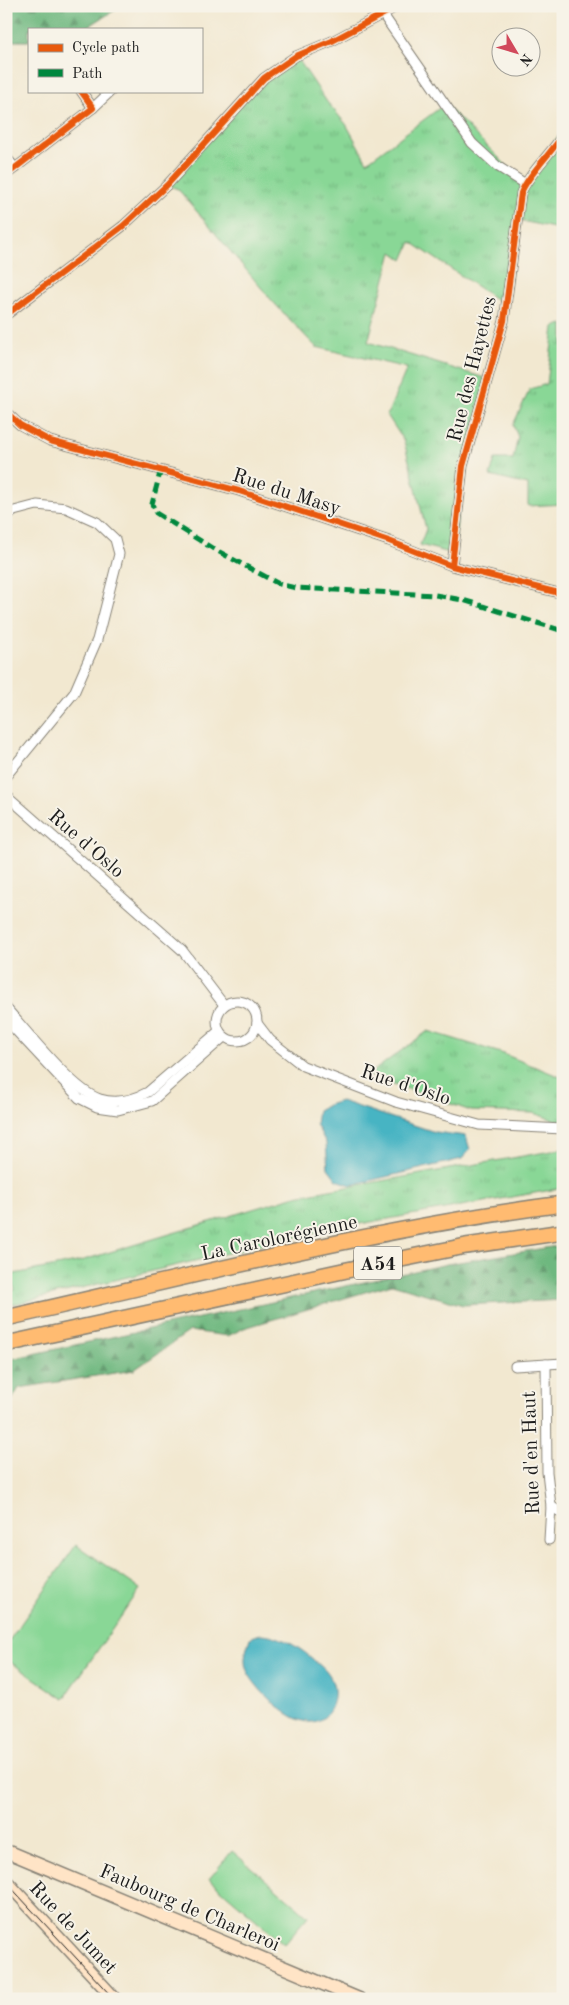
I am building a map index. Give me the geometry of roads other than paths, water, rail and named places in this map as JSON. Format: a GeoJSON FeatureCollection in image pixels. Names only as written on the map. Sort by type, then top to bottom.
{"type":"FeatureCollection","features":[{"type":"Feature","properties":{"kind":"highway"},"geometry":{"type":"LineString","coordinates":[[453,1221],[477,1209],[563,1194]]}},
{"type":"Feature","properties":{"kind":"highway","name":"La Carolorégienne"},"geometry":{"type":"LineString","coordinates":[[6,1318],[358,1240],[453,1221],[563,1204]]}},
{"type":"Feature","properties":{"kind":"highway","name":"A54"},"geometry":{"type":"LineString","coordinates":[[6,1344],[346,1270],[466,1246],[563,1232]]}},
{"type":"Feature","properties":{"kind":"main road","name":"Faubourg de Charleroi"},"geometry":{"type":"LineString","coordinates":[[6,1851],[68,1880],[359,1999]]}},
{"type":"Feature","properties":{"kind":"main road"},"geometry":{"type":"LineString","coordinates":[[6,1856],[68,1880],[332,1995]]}},
{"type":"Feature","properties":{"kind":"main road","name":"Rue de Jumet"},"geometry":{"type":"LineString","coordinates":[[6,1882],[115,1999]]}},
{"type":"Feature","properties":{"kind":"street"},"geometry":{"type":"LineString","coordinates":[[377,6],[472,144],[497,166],[524,183],[551,154],[563,135]]}},
{"type":"Feature","properties":{"kind":"street"},"geometry":{"type":"LineString","coordinates":[[6,315],[123,226],[160,192],[264,78],[296,56],[332,41],[398,6]]}},
{"type":"Feature","properties":{"kind":"street"},"geometry":{"type":"LineString","coordinates":[[82,92],[93,108]]}},
{"type":"Feature","properties":{"kind":"street"},"geometry":{"type":"LineString","coordinates":[[6,175],[93,108],[110,92]]}},
{"type":"Feature","properties":{"kind":"street"},"geometry":{"type":"LineString","coordinates":[[6,157],[15,168]]}},
{"type":"Feature","properties":{"kind":"street","name":"Rue des Hayettes"},"geometry":{"type":"LineString","coordinates":[[452,566],[463,466],[504,321],[524,183]]}},
{"type":"Feature","properties":{"kind":"street","name":"Rue du Masy"},"geometry":{"type":"LineString","coordinates":[[6,412],[20,425],[50,440],[239,491],[389,541],[452,566],[563,594]]}},
{"type":"Feature","properties":{"kind":"street"},"geometry":{"type":"LineString","coordinates":[[6,517],[14,511],[38,505],[66,508],[97,522],[115,539],[119,554],[97,640],[74,693],[6,776]]}},
{"type":"Feature","properties":{"kind":"street","name":"Rue d'Oslo"},"geometry":{"type":"LineString","coordinates":[[6,795],[182,950],[224,1005]]}},
{"type":"Feature","properties":{"kind":"street"},"geometry":{"type":"LineString","coordinates":[[237,1000],[250,1005],[257,1017],[257,1023],[250,1036],[244,1039],[230,1040],[222,1034],[217,1017],[224,1005],[237,1000]]}},
{"type":"Feature","properties":{"kind":"street"},"geometry":{"type":"LineString","coordinates":[[6,1008],[71,1079],[85,1091],[99,1099],[118,1101],[134,1099],[148,1092],[222,1034]]}},
{"type":"Feature","properties":{"kind":"street"},"geometry":{"type":"LineString","coordinates":[[6,1020],[79,1098],[97,1108],[118,1110],[152,1100],[222,1034]]}},
{"type":"Feature","properties":{"kind":"street","name":"Rue d'Oslo"},"geometry":{"type":"LineString","coordinates":[[257,1023],[270,1040],[303,1066],[396,1102],[479,1126],[563,1129]]}},
{"type":"Feature","properties":{"kind":"street"},"geometry":{"type":"LineString","coordinates":[[515,1366],[563,1363]]}},
{"type":"Feature","properties":{"kind":"street","name":"Rue d'en Haut"},"geometry":{"type":"LineString","coordinates":[[546,1364],[547,1463],[551,1506],[549,1540]]}},
{"type":"Feature","properties":{"kind":"street"},"geometry":{"type":"LineString","coordinates":[[551,1506],[563,1514]]}},
{"type":"Feature","properties":{"kind":"water"},"geometry":{"type":"Polygon","coordinates":[[[341,1101],[435,1132],[466,1136],[470,1150],[462,1159],[351,1185],[337,1180],[328,1168],[326,1143],[316,1124],[318,1111],[328,1105],[341,1101]]]}},
{"type":"Feature","properties":{"kind":"water"},"geometry":{"type":"Polygon","coordinates":[[[260,1634],[276,1637],[299,1648],[328,1673],[334,1688],[334,1695],[327,1715],[322,1719],[308,1722],[291,1716],[255,1684],[246,1668],[245,1656],[250,1638],[260,1634]]]}},
{"type":"Feature","properties":{"kind":"tram line"},"geometry":{"type":"LineString","coordinates":[[6,1882],[114,1999]]}}]}
